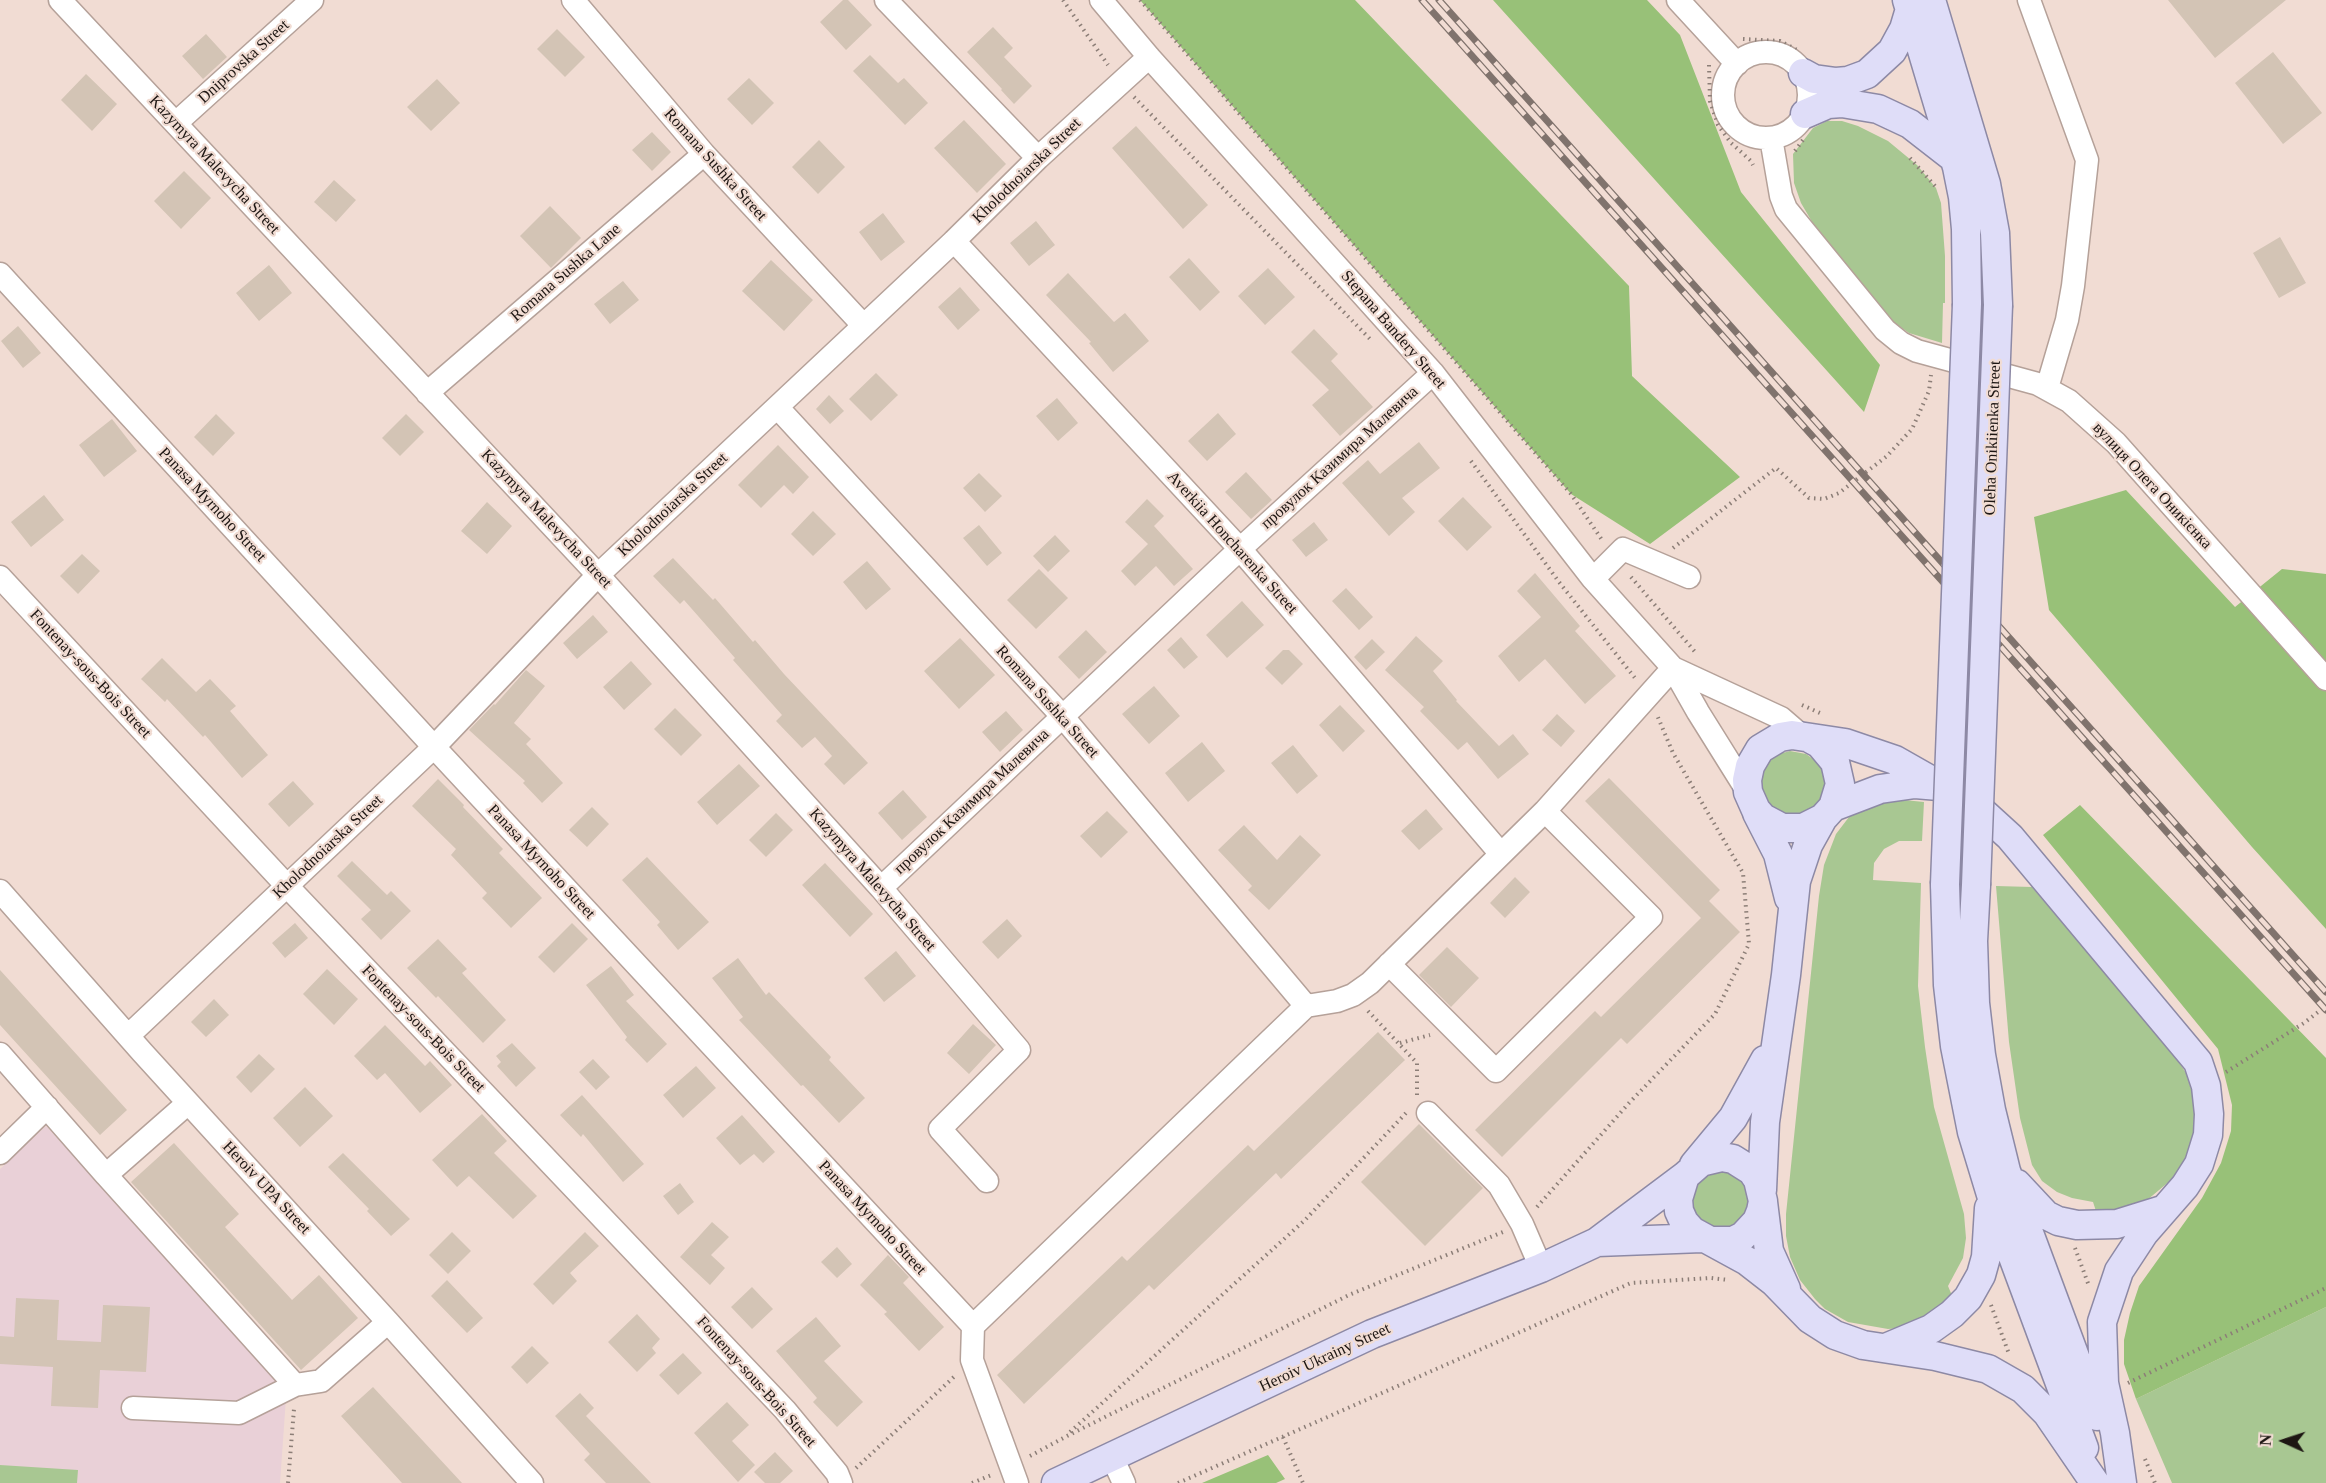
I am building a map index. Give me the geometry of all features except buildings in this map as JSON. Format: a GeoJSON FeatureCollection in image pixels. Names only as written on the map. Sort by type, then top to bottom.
{"type":"FeatureCollection","features":[{"type":"Feature","properties":{"kind":"main road"},"geometry":{"type":"LineString","coordinates":[[1803,73],[1814,79],[1836,82],[1848,81],[1867,74],[1892,51],[1916,3]]}},
{"type":"Feature","properties":{"kind":"main road","name":"Oleha Onikiienka Street"},"geometry":{"type":"LineString","coordinates":[[1916,3],[1955,159],[1965,218],[1967,304],[1945,884],[1947,964],[1955,1046],[1970,1123],[1998,1181]]}},
{"type":"Feature","properties":{"kind":"main road","name":"Oleha Onikiienka Street"},"geometry":{"type":"LineString","coordinates":[[1916,3],[1986,184],[1995,233],[1998,305],[1973,941],[1977,1033],[1998,1181]]}},
{"type":"Feature","properties":{"kind":"main road"},"geometry":{"type":"LineString","coordinates":[[1807,123],[1828,104],[1842,102],[1878,109],[1910,124],[1955,159]]}},
{"type":"Feature","properties":{"kind":"main road"},"geometry":{"type":"LineString","coordinates":[[1791,915],[1782,865],[1752,801],[1749,769],[1760,749],[1780,737],[1838,741],[1874,751],[1918,771],[1976,806],[2010,837],[2198,1062],[2206,1086],[2209,1114],[2208,1135],[2199,1164],[2185,1185],[2162,1210],[2119,1271],[2102,1322],[2104,1383],[2115,1433],[2109,1483]]}},
{"type":"Feature","properties":{"kind":"main road"},"geometry":{"type":"LineString","coordinates":[[1707,1240],[1723,1242],[1743,1236],[1757,1221],[1762,1195],[1765,1122],[1799,868],[1808,845],[1828,813],[1840,784],[1835,762],[1820,744],[1806,737]]}},
{"type":"Feature","properties":{"kind":"main road"},"geometry":{"type":"LineString","coordinates":[[1752,801],[1763,818],[1782,828],[1803,828],[1828,813],[1880,789],[1915,784],[1941,786]]}},
{"type":"Feature","properties":{"kind":"main road"},"geometry":{"type":"LineString","coordinates":[[1778,1030],[1760,1072],[1733,1118],[1688,1172],[1678,1199],[1684,1222],[1707,1240],[1747,1262],[1810,1318],[1835,1335],[1863,1345],[1888,1347],[1988,1369],[2023,1389],[2109,1483]]}},
{"type":"Feature","properties":{"kind":"main road"},"geometry":{"type":"LineString","coordinates":[[1688,1172],[1711,1158],[1733,1159],[1752,1171],[1762,1195],[1769,1251],[1791,1299]]}},
{"type":"Feature","properties":{"kind":"main road","name":"Heroiv Ukrainy Street"},"geometry":{"type":"LineString","coordinates":[[1056,1483],[1372,1334],[1541,1268],[1598,1242],[1688,1172]]}},
{"type":"Feature","properties":{"kind":"main road"},"geometry":{"type":"LineString","coordinates":[[1998,1181],[2046,1215],[2066,1224],[2094,1226],[2117,1224],[2162,1210]]}},
{"type":"Feature","properties":{"kind":"main road"},"geometry":{"type":"LineString","coordinates":[[1888,1347],[1931,1329],[1952,1314],[1968,1298],[1981,1275],[1986,1257],[1998,1181]]}},
{"type":"Feature","properties":{"kind":"main road"},"geometry":{"type":"LineString","coordinates":[[1998,1181],[2109,1483]]}},
{"type":"Feature","properties":{"kind":"main road","name":"Heroiv Ukrainy Street"},"geometry":{"type":"LineString","coordinates":[[1598,1242],[1707,1240]]}},
{"type":"Feature","properties":{"kind":"street","name":"Kazymyra Malevycha Street"},"geometry":{"type":"LineString","coordinates":[[60,0],[598,575],[881,888],[1019,1050],[940,1129],[987,1181]]}},
{"type":"Feature","properties":{"kind":"street","name":"Dniprovska Street"},"geometry":{"type":"LineString","coordinates":[[176,123],[312,0]]}},
{"type":"Feature","properties":{"kind":"street","name":"Romana Sushka Street"},"geometry":{"type":"LineString","coordinates":[[573,0],[704,154],[863,325]]}},
{"type":"Feature","properties":{"kind":"street"},"geometry":{"type":"LineString","coordinates":[[886,0],[1038,158]]}},
{"type":"Feature","properties":{"kind":"street","name":"Stepana Bandery Street"},"geometry":{"type":"LineString","coordinates":[[1101,0],[1149,57],[1433,373],[1593,579],[1673,668],[1752,801]]}},
{"type":"Feature","properties":{"kind":"street"},"geometry":{"type":"LineString","coordinates":[[1678,0],[1737,64]]}},
{"type":"Feature","properties":{"kind":"street"},"geometry":{"type":"LineString","coordinates":[[2029,0],[2087,160],[2073,286],[2067,320],[2047,388]]}},
{"type":"Feature","properties":{"kind":"street"},"geometry":{"type":"LineString","coordinates":[[1776,53],[1788,58],[1803,73],[1809,93],[1807,123],[1771,138],[1743,131],[1728,115],[1724,102],[1724,88],[1737,64],[1755,54],[1776,53]]}},
{"type":"Feature","properties":{"kind":"street","name":"Kholodnoiarska Street"},"geometry":{"type":"LineString","coordinates":[[128,1036],[434,747],[598,575],[778,408],[1038,158],[1149,57]]}},
{"type":"Feature","properties":{"kind":"street","name":"вулиця Олега Оникієнка"},"geometry":{"type":"LineString","coordinates":[[1771,138],[1781,196],[1786,209],[1876,321],[1892,337],[1926,355],[2047,388],[2083,413],[2116,443],[2326,679]]}},
{"type":"Feature","properties":{"kind":"street","name":"Romana Sushka Lane"},"geometry":{"type":"LineString","coordinates":[[427,393],[704,154]]}},
{"type":"Feature","properties":{"kind":"street","name":"Averkiia Honcharenka Street"},"geometry":{"type":"LineString","coordinates":[[954,241],[1240,549],[1501,854]]}},
{"type":"Feature","properties":{"kind":"street","name":"Panasa Myrnoho Street"},"geometry":{"type":"LineString","coordinates":[[0,274],[434,747],[973,1326]]}},
{"type":"Feature","properties":{"kind":"street","name":"провулок Казимира Малевича"},"geometry":{"type":"LineString","coordinates":[[881,888],[1240,549],[1433,373]]}},
{"type":"Feature","properties":{"kind":"street","name":"Romana Sushka Street"},"geometry":{"type":"LineString","coordinates":[[778,408],[1063,717],[1306,1006]]}},
{"type":"Feature","properties":{"kind":"street"},"geometry":{"type":"LineString","coordinates":[[1593,579],[1623,549],[1689,577]]}},
{"type":"Feature","properties":{"kind":"street","name":"Fontenay-sous-Bois Street"},"geometry":{"type":"LineString","coordinates":[[0,577],[287,886],[785,1410],[837,1473],[841,1482]]}},
{"type":"Feature","properties":{"kind":"street"},"geometry":{"type":"LineString","coordinates":[[1015,1474],[972,1360],[973,1326],[1306,1006],[1337,1001],[1353,995],[1389,964],[1545,811],[1673,668]]}},
{"type":"Feature","properties":{"kind":"street","name":"Stepana Bandery Street"},"geometry":{"type":"LineString","coordinates":[[1673,668],[1781,718],[1806,737]]}},
{"type":"Feature","properties":{"kind":"street"},"geometry":{"type":"LineString","coordinates":[[1389,964],[1496,1071],[1652,917],[1545,811]]}},
{"type":"Feature","properties":{"kind":"street","name":"Heroiv UPA Street"},"geometry":{"type":"LineString","coordinates":[[0,891],[188,1103],[532,1483]]}},
{"type":"Feature","properties":{"kind":"street"},"geometry":{"type":"LineString","coordinates":[[0,1054],[295,1385]]}},
{"type":"Feature","properties":{"kind":"street"},"geometry":{"type":"LineString","coordinates":[[106,1174],[188,1103]]}},
{"type":"Feature","properties":{"kind":"street"},"geometry":{"type":"LineString","coordinates":[[0,1153],[47,1107]]}},
{"type":"Feature","properties":{"kind":"street"},"geometry":{"type":"LineString","coordinates":[[1418,1108],[1499,1185],[1522,1224],[1541,1268]]}},
{"type":"Feature","properties":{"kind":"street"},"geometry":{"type":"LineString","coordinates":[[133,1408],[239,1413],[295,1385],[321,1382],[388,1322]]}},
{"type":"Feature","properties":{"kind":"street"},"geometry":{"type":"LineString","coordinates":[[1112,1457],[1125,1483]]}},
{"type":"Feature","properties":{"kind":"path"},"geometry":{"type":"LineString","coordinates":[[1063,0],[1121,83],[1376,345]]}},
{"type":"Feature","properties":{"kind":"path"},"geometry":{"type":"LineString","coordinates":[[1140,0],[1570,494]]}},
{"type":"Feature","properties":{"kind":"path"},"geometry":{"type":"LineString","coordinates":[[1793,154],[1807,123]]}},
{"type":"Feature","properties":{"kind":"path"},"geometry":{"type":"LineString","coordinates":[[1907,155],[1917,165]]}},
{"type":"Feature","properties":{"kind":"path"},"geometry":{"type":"LineString","coordinates":[[1655,562],[1776,468],[1809,498],[1824,499],[1839,493],[1887,456],[1912,429],[1929,391],[1931,372]]}},
{"type":"Feature","properties":{"kind":"path"},"geometry":{"type":"LineString","coordinates":[[1067,1436],[1351,1294],[1522,1224],[1629,1103],[1715,1014],[1749,944],[1743,873],[1673,753],[1649,695],[1559,582],[1465,452]]}},
{"type":"Feature","properties":{"kind":"path"},"geometry":{"type":"LineString","coordinates":[[972,1483],[1015,1474],[1067,1436],[1304,1221],[1418,1108],[1417,1063],[1353,995]]}},
{"type":"Feature","properties":{"kind":"path"},"geometry":{"type":"LineString","coordinates":[[2220,1075],[2304,1023],[2326,1006]]}},
{"type":"Feature","properties":{"kind":"path"},"geometry":{"type":"LineString","coordinates":[[1399,1043],[1453,1029]]}},
{"type":"Feature","properties":{"kind":"path"},"geometry":{"type":"LineString","coordinates":[[2071,1238],[2093,1296]]}},
{"type":"Feature","properties":{"kind":"path"},"geometry":{"type":"LineString","coordinates":[[1178,1483],[1631,1283],[1700,1279]]}},
{"type":"Feature","properties":{"kind":"path"},"geometry":{"type":"LineString","coordinates":[[2127,1383],[2326,1288]]}},
{"type":"Feature","properties":{"kind":"path"},"geometry":{"type":"LineString","coordinates":[[1988,1296],[2010,1356]]}},
{"type":"Feature","properties":{"kind":"path"},"geometry":{"type":"LineString","coordinates":[[841,1482],[972,1360]]}},
{"type":"Feature","properties":{"kind":"path"},"geometry":{"type":"LineString","coordinates":[[288,1483],[295,1385]]}},
{"type":"Feature","properties":{"kind":"path"},"geometry":{"type":"LineString","coordinates":[[1282,1437],[1304,1483]]}},
{"type":"Feature","properties":{"kind":"shaded area"},"geometry":{"type":"Polygon","coordinates":[[[46,1126],[281,1383],[286,1398],[280,1483],[0,1483],[0,1169],[46,1126]]]}},
{"type":"Feature","properties":{"kind":"green space"},"geometry":{"type":"Polygon","coordinates":[[[1140,0],[1355,0],[1629,286],[1632,376],[1740,477],[1650,544],[1571,494],[1140,0]]]}},
{"type":"Feature","properties":{"kind":"green space"},"geometry":{"type":"Polygon","coordinates":[[[1493,0],[1647,0],[1680,35],[1741,192],[1880,365],[1864,412],[1493,0]]]}},
{"type":"Feature","properties":{"kind":"green space"},"geometry":{"type":"Polygon","coordinates":[[[1827,121],[1842,121],[1858,126],[1888,141],[1917,165],[1936,188],[1941,203],[1945,256],[1942,343],[1909,333],[1892,321],[1818,232],[1801,203],[1794,183],[1793,154],[1813,128],[1827,121]]]}},
{"type":"Feature","properties":{"kind":"green space"},"geometry":{"type":"Polygon","coordinates":[[[2126,490],[2235,607],[2282,569],[2326,574],[2326,929],[2252,847],[2049,610],[2034,517],[2126,490]]]}},
{"type":"Feature","properties":{"kind":"green space"},"geometry":{"type":"Polygon","coordinates":[[[1790,751],[1806,754],[1820,764],[1826,779],[1825,796],[1812,813],[1779,816],[1761,796],[1761,774],[1770,760],[1790,751]]]}},
{"type":"Feature","properties":{"kind":"green space"},"geometry":{"type":"Polygon","coordinates":[[[1904,800],[1924,802],[1922,841],[1899,841],[1884,849],[1874,863],[1873,880],[1921,883],[1918,986],[1925,1047],[1934,1107],[1964,1214],[1966,1238],[1963,1258],[1948,1286],[1953,1298],[1937,1311],[1902,1328],[1888,1329],[1848,1322],[1825,1309],[1815,1299],[1800,1280],[1790,1257],[1786,1236],[1786,1214],[1824,865],[1836,834],[1849,817],[1875,803],[1904,800]]]}},
{"type":"Feature","properties":{"kind":"green space"},"geometry":{"type":"Polygon","coordinates":[[[2080,805],[2326,1058],[2326,1307],[2136,1399],[2124,1364],[2124,1340],[2130,1313],[2139,1286],[2202,1198],[2221,1163],[2231,1131],[2232,1105],[2218,1049],[2043,835],[2080,805]]]}},
{"type":"Feature","properties":{"kind":"green space"},"geometry":{"type":"Polygon","coordinates":[[[1996,886],[2032,887],[2173,1053],[2186,1073],[2196,1114],[2195,1128],[2187,1156],[2171,1180],[2140,1206],[2098,1217],[2093,1202],[2057,1192],[2042,1181],[2032,1165],[2020,1118],[2009,1042],[1996,886]]]}},
{"type":"Feature","properties":{"kind":"green space"},"geometry":{"type":"Polygon","coordinates":[[[1709,1168],[1741,1175],[1751,1202],[1750,1207],[1737,1224],[1727,1228],[1711,1228],[1694,1215],[1689,1195],[1709,1168]]]}},
{"type":"Feature","properties":{"kind":"green space"},"geometry":{"type":"Polygon","coordinates":[[[2326,1307],[2326,1483],[2172,1483],[2136,1399],[2326,1307]]]}},
{"type":"Feature","properties":{"kind":"green space"},"geometry":{"type":"Polygon","coordinates":[[[1268,1455],[1285,1479],[1276,1483],[1202,1483],[1268,1455]]]}},
{"type":"Feature","properties":{"kind":"green space"},"geometry":{"type":"Polygon","coordinates":[[[0,1465],[78,1470],[77,1483],[0,1483],[0,1465]]]}},
{"type":"Feature","properties":{"kind":"railway"},"geometry":{"type":"LineString","coordinates":[[1422,0],[2326,1010]]}},
{"type":"Feature","properties":{"kind":"railway"},"geometry":{"type":"LineString","coordinates":[[1439,0],[2326,992]]}}]}
